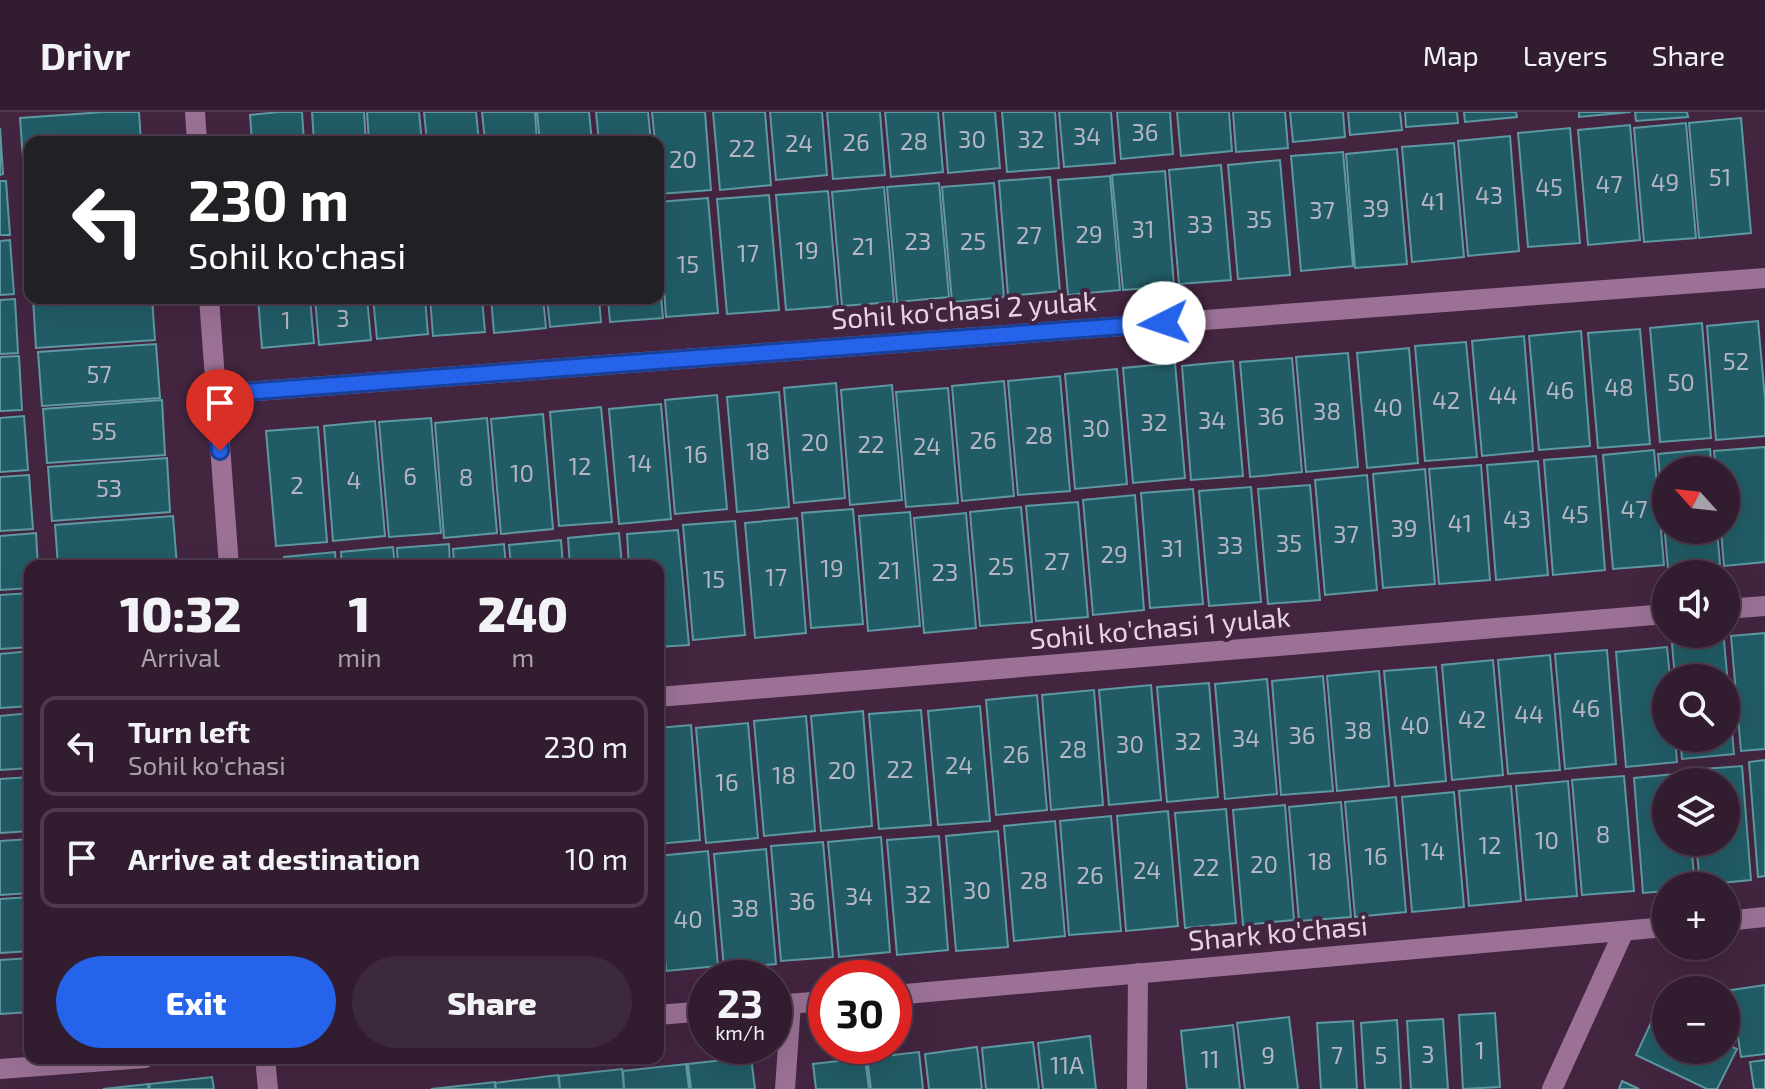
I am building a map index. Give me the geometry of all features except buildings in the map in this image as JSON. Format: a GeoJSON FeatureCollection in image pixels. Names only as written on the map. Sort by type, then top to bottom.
{"type":"FeatureCollection","features":[{"type":"Feature","properties":{"kind":"street"},"geometry":{"type":"LineString","coordinates":[[195,112],[197,136]]}},
{"type":"Feature","properties":{"kind":"street","name":"Sohil ko'chasi 2 yulak"},"geometry":{"type":"LineString","coordinates":[[216,394],[1765,278]]}},
{"type":"Feature","properties":{"kind":"street"},"geometry":{"type":"LineString","coordinates":[[209,304],[229,560]]}},
{"type":"Feature","properties":{"kind":"street"},"geometry":{"type":"LineString","coordinates":[[1740,608],[1765,606]]}},
{"type":"Feature","properties":{"kind":"street","name":"Sohil ko'chasi 1 yulak"},"geometry":{"type":"LineString","coordinates":[[664,697],[1652,615]]}},
{"type":"Feature","properties":{"kind":"street"},"geometry":{"type":"LineString","coordinates":[[1740,920],[1765,917]]}},
{"type":"Feature","properties":{"kind":"street","name":"Shark ko'chasi"},"geometry":{"type":"LineString","coordinates":[[912,993],[1652,928]]}},
{"type":"Feature","properties":{"kind":"street"},"geometry":{"type":"LineString","coordinates":[[1552,1089],[1624,931]]}},
{"type":"Feature","properties":{"kind":"street"},"geometry":{"type":"LineString","coordinates":[[1137,1089],[1138,973]]}},
{"type":"Feature","properties":{"kind":"street"},"geometry":{"type":"LineString","coordinates":[[664,1014],[688,1012]]}},
{"type":"Feature","properties":{"kind":"street"},"geometry":{"type":"LineString","coordinates":[[0,1069],[66,1064]]}},
{"type":"Feature","properties":{"kind":"street"},"geometry":{"type":"LineString","coordinates":[[266,1064],[268,1089]]}},
{"type":"Feature","properties":{"kind":"street"},"geometry":{"type":"LineString","coordinates":[[784,1064],[785,1089]]}},
{"type":"Feature","properties":{"kind":"route"},"geometry":{"type":"LineString","coordinates":[[220,451],[216,394],[1164,323]]}}]}
